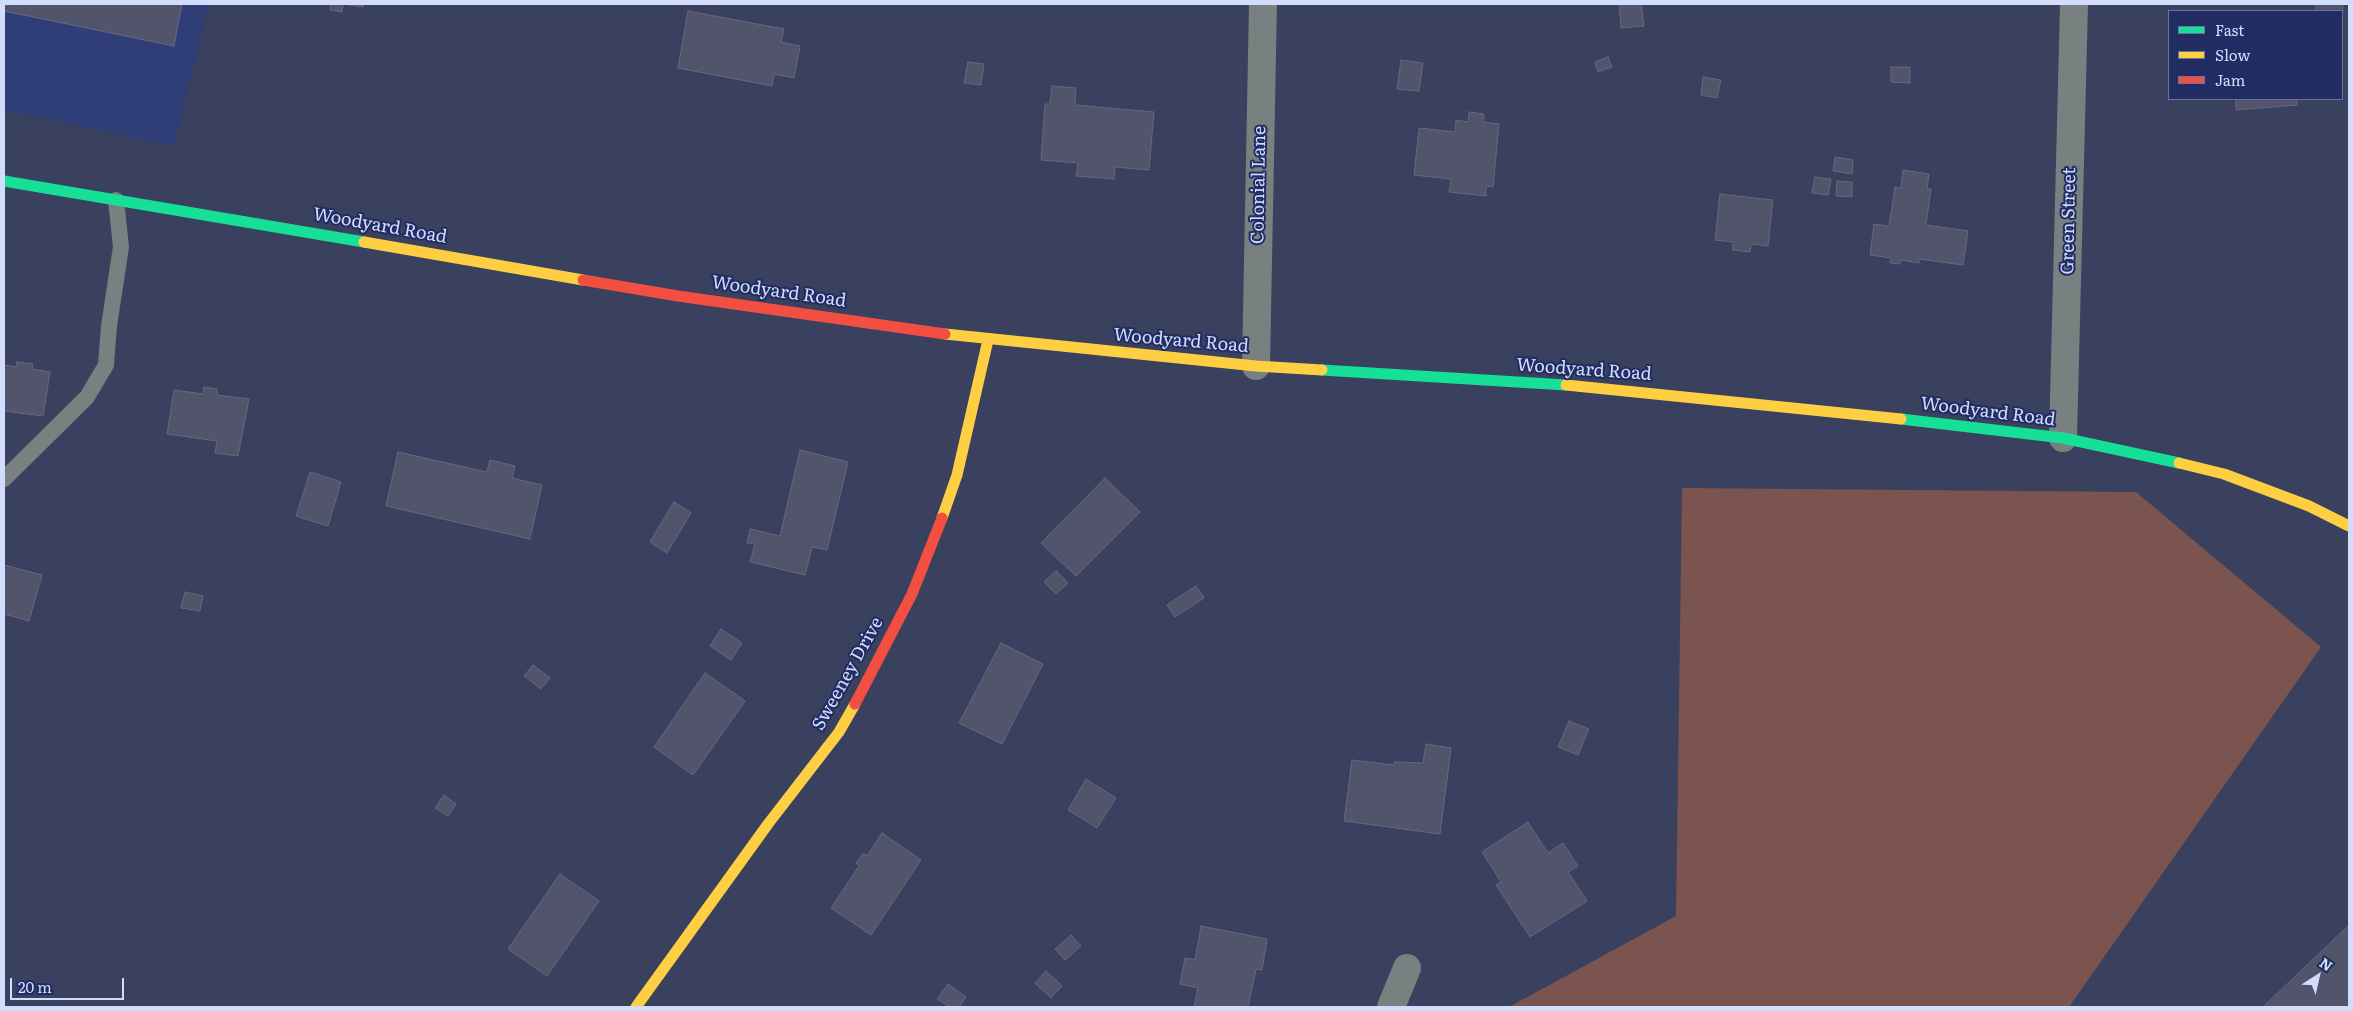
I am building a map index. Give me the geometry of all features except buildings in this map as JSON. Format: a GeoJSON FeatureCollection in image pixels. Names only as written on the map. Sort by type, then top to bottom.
{"type":"FeatureCollection","features":[{"type":"Feature","properties":{"kind":"main road","name":"Woodyard Road"},"geometry":{"type":"LineString","coordinates":[[4,181],[678,296],[988,340],[1256,366],[1579,386],[1857,414],[2063,438],[2152,456],[2224,474],[2309,506],[2349,526]]}},
{"type":"Feature","properties":{"kind":"main road","name":"Sweeney Drive"},"geometry":{"type":"LineString","coordinates":[[636,1007],[768,824],[839,732],[877,665],[912,594],[957,475],[988,340]]}},
{"type":"Feature","properties":{"kind":"street","name":"Colonial Lane"},"geometry":{"type":"LineString","coordinates":[[1256,366],[1263,4]]}},
{"type":"Feature","properties":{"kind":"street","name":"Green Street"},"geometry":{"type":"LineString","coordinates":[[2063,438],[2074,4]]}},
{"type":"Feature","properties":{"kind":"street"},"geometry":{"type":"LineString","coordinates":[[1391,1007],[1407,968]]}},
{"type":"Feature","properties":{"kind":"lane"},"geometry":{"type":"LineString","coordinates":[[4,480],[86,397],[106,365],[109,326],[121,247],[116,200]]}},
{"type":"Feature","properties":{"kind":"shaded area"},"geometry":{"type":"Polygon","coordinates":[[[4,4],[209,4],[174,146],[4,110],[4,4]]]}},
{"type":"Feature","properties":{"kind":"shaded area"},"geometry":{"type":"Polygon","coordinates":[[[1682,488],[2136,492],[2321,647],[2069,1007],[1509,1007],[1676,916],[1682,488]]]}},
{"type":"Feature","properties":{"kind":"traffic: fast"},"geometry":{"type":"LineString","coordinates":[[4,181],[364,242]]}},
{"type":"Feature","properties":{"kind":"traffic: fast"},"geometry":{"type":"LineString","coordinates":[[1322,370],[1566,385]]}},
{"type":"Feature","properties":{"kind":"traffic: fast"},"geometry":{"type":"LineString","coordinates":[[1901,419],[2063,438],[2179,463]]}},
{"type":"Feature","properties":{"kind":"traffic: slow"},"geometry":{"type":"LineString","coordinates":[[364,242],[583,280]]}},
{"type":"Feature","properties":{"kind":"traffic: slow"},"geometry":{"type":"LineString","coordinates":[[945,334],[1256,366],[1322,370]]}},
{"type":"Feature","properties":{"kind":"traffic: slow"},"geometry":{"type":"LineString","coordinates":[[942,518],[957,475],[988,340]]}},
{"type":"Feature","properties":{"kind":"traffic: slow"},"geometry":{"type":"LineString","coordinates":[[1566,385],[1901,419]]}},
{"type":"Feature","properties":{"kind":"traffic: slow"},"geometry":{"type":"LineString","coordinates":[[2179,463],[2224,474],[2309,506],[2349,526]]}},
{"type":"Feature","properties":{"kind":"traffic: slow"},"geometry":{"type":"LineString","coordinates":[[636,1007],[768,824],[839,732],[855,704]]}},
{"type":"Feature","properties":{"kind":"traffic: jam"},"geometry":{"type":"LineString","coordinates":[[583,280],[678,296],[945,334]]}},
{"type":"Feature","properties":{"kind":"traffic: jam"},"geometry":{"type":"LineString","coordinates":[[855,704],[912,594],[942,518]]}}]}
